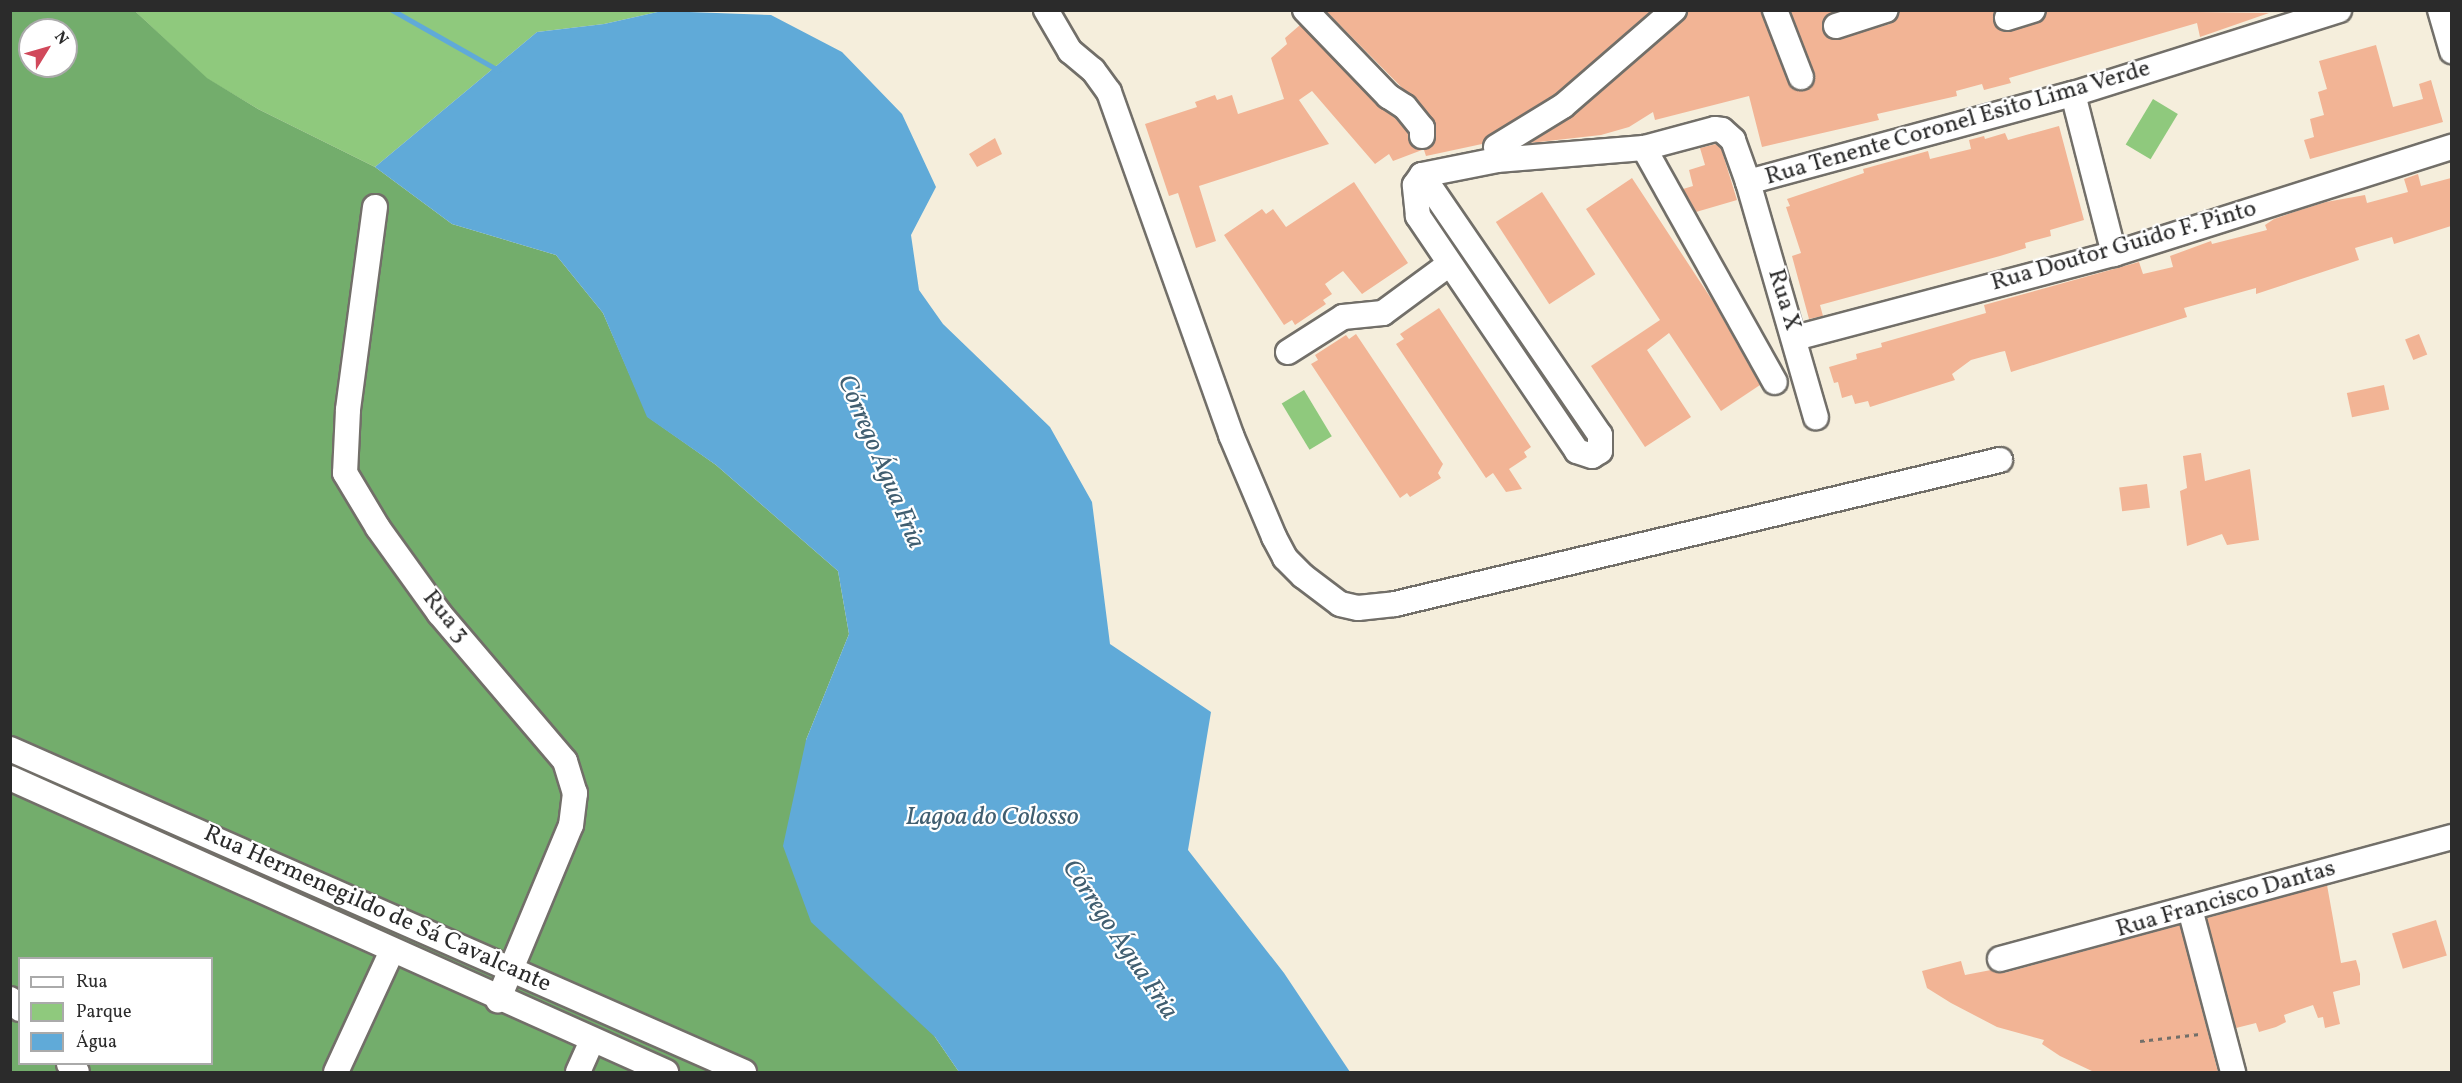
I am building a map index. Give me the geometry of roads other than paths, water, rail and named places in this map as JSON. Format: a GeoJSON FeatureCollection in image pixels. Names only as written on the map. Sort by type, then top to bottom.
{"type":"FeatureCollection","features":[{"type":"Feature","properties":{"kind":"street"},"geometry":{"type":"LineString","coordinates":[[1046,10],[1070,51],[1093,70],[1109,92],[1227,424],[1274,537],[1285,558],[1303,576],[1340,604],[1358,608],[1395,604],[2000,460]]}},
{"type":"Feature","properties":{"kind":"street"},"geometry":{"type":"LineString","coordinates":[[1305,10],[1388,96],[1405,107],[1422,128],[1422,135]]}},
{"type":"Feature","properties":{"kind":"street"},"geometry":{"type":"LineString","coordinates":[[1422,176],[1600,435],[1600,451],[1592,456],[1577,451],[1418,216],[1414,185],[1422,176],[1496,153],[1563,106],[1674,10]]}},
{"type":"Feature","properties":{"kind":"street"},"geometry":{"type":"LineString","coordinates":[[1775,10],[1801,77]]}},
{"type":"Feature","properties":{"kind":"street"},"geometry":{"type":"LineString","coordinates":[[1836,26],[1886,10]]}},
{"type":"Feature","properties":{"kind":"street"},"geometry":{"type":"LineString","coordinates":[[2007,18],[2033,10]]}},
{"type":"Feature","properties":{"kind":"street","name":"Rua Tenente Coronel Esito Lima Verde"},"geometry":{"type":"LineString","coordinates":[[1496,153],[1644,148],[1722,130],[1733,140],[1748,182],[2073,94],[2339,10]]}},
{"type":"Feature","properties":{"kind":"street"},"geometry":{"type":"LineString","coordinates":[[2440,10],[2451,51]]}},
{"type":"Feature","properties":{"kind":"street"},"geometry":{"type":"LineString","coordinates":[[2073,94],[2114,254]]}},
{"type":"Feature","properties":{"kind":"street","name":"Rua Doutor Guido F. Pinto"},"geometry":{"type":"LineString","coordinates":[[1795,338],[2114,254],[2451,147]]}},
{"type":"Feature","properties":{"kind":"street"},"geometry":{"type":"LineString","coordinates":[[1644,148],[1774,382]]}},
{"type":"Feature","properties":{"kind":"street","name":"Rua X"},"geometry":{"type":"LineString","coordinates":[[1748,182],[1816,417]]}},
{"type":"Feature","properties":{"kind":"street","name":"Rua 3"},"geometry":{"type":"LineString","coordinates":[[375,207],[348,410],[345,472],[378,528],[439,613],[554,745],[565,761],[574,786],[571,825],[498,1000]]}},
{"type":"Feature","properties":{"kind":"street"},"geometry":{"type":"LineString","coordinates":[[1288,352],[1343,317],[1383,314],[1449,265]]}},
{"type":"Feature","properties":{"kind":"street","name":"Rua Hermenegildo de Sá Cavalcante"},"geometry":{"type":"LineString","coordinates":[[10,749],[744,1072]]}},
{"type":"Feature","properties":{"kind":"street"},"geometry":{"type":"LineString","coordinates":[[14,785],[35,760]]}},
{"type":"Feature","properties":{"kind":"street","name":"Rua Hermenegildo de Sá Cavalcante"},"geometry":{"type":"LineString","coordinates":[[14,785],[666,1072]]}},
{"type":"Feature","properties":{"kind":"street","name":"Rua Francisco Dantas"},"geometry":{"type":"LineString","coordinates":[[2000,959],[2451,841]]}},
{"type":"Feature","properties":{"kind":"street"},"geometry":{"type":"LineString","coordinates":[[2190,909],[2220,1030],[2233,1072]]}},
{"type":"Feature","properties":{"kind":"street"},"geometry":{"type":"LineString","coordinates":[[336,1072],[392,951]]}},
{"type":"Feature","properties":{"kind":"street"},"geometry":{"type":"LineString","coordinates":[[578,1072],[592,1040]]}},
{"type":"Feature","properties":{"kind":"water","name":"Lagoa do Colosso"},"geometry":{"type":"Polygon","coordinates":[[[662,11],[771,15],[842,52],[902,114],[936,187],[911,235],[919,290],[943,324],[1050,427],[1092,502],[1110,644],[1211,712],[1188,850],[1284,973],[1350,1072],[959,1072],[935,1037],[811,922],[783,846],[806,740],[849,634],[838,571],[716,465],[647,417],[603,313],[556,255],[452,224],[375,167],[537,32],[604,24],[662,11]]]}},
{"type":"Feature","properties":{"kind":"waterway","name":"Córrego Água Fria"},"geometry":{"type":"LineString","coordinates":[[392,10],[498,70]]}}]}
